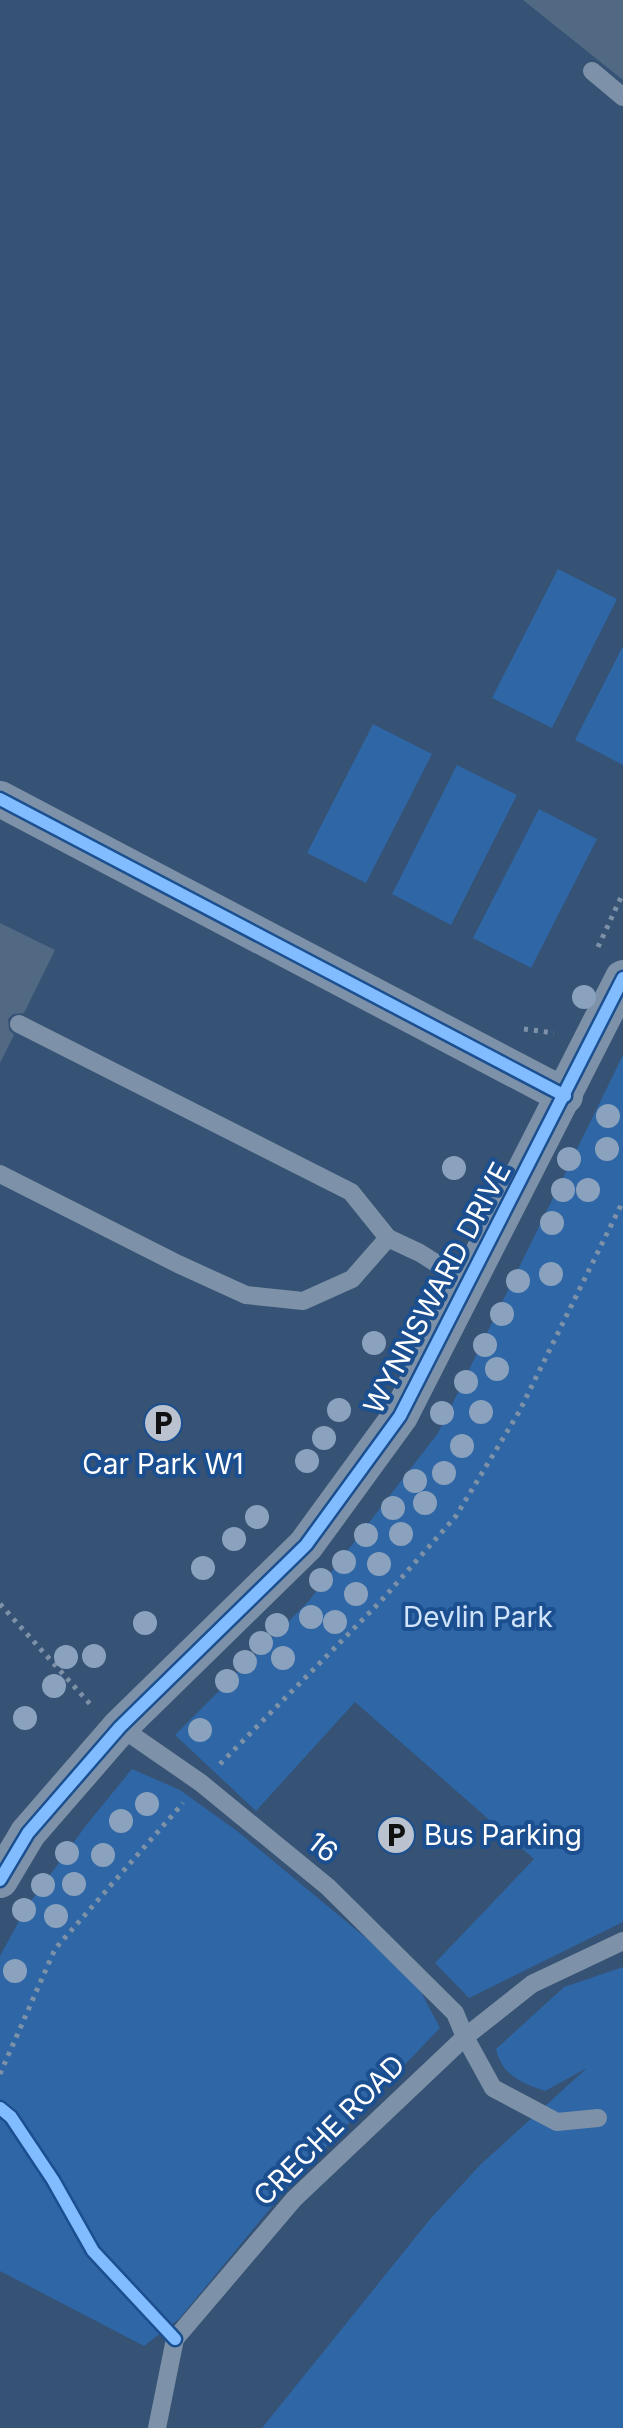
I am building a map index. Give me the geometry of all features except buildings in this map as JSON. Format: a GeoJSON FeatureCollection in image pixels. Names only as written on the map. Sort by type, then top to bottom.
{"type":"FeatureCollection","features":[{"type":"Feature","properties":{"kind":"street"},"geometry":{"type":"LineString","coordinates":[[0,799],[565,1096]]}},
{"type":"Feature","properties":{"kind":"street","name":"WYNNSWARD DRIVE"},"geometry":{"type":"LineString","coordinates":[[0,1880],[107,1717],[306,1545],[400,1416],[623,978]]}},
{"type":"Feature","properties":{"kind":"lane"},"geometry":{"type":"LineString","coordinates":[[592,71],[623,97]]}},
{"type":"Feature","properties":{"kind":"lane"},"geometry":{"type":"LineString","coordinates":[[19,1024],[351,1192],[388,1238],[420,1253],[469,1284]]}},
{"type":"Feature","properties":{"kind":"lane"},"geometry":{"type":"LineString","coordinates":[[0,1174],[246,1295],[303,1301],[352,1279],[388,1238]]}},
{"type":"Feature","properties":{"kind":"lane","name":"16"},"geometry":{"type":"LineString","coordinates":[[107,1717],[201,1783],[328,1887],[455,2013],[493,2088],[557,2122],[598,2118]]}},
{"type":"Feature","properties":{"kind":"lane","name":"CRECHE ROAD"},"geometry":{"type":"LineString","coordinates":[[157,2428],[175,2339],[294,2199],[465,2037],[532,1984],[623,1941]]}},
{"type":"Feature","properties":{"kind":"path"},"geometry":{"type":"LineString","coordinates":[[0,2074],[55,1949],[201,1783],[380,1602],[456,1516],[519,1412],[623,1201]]}},
{"type":"Feature","properties":{"kind":"path"},"geometry":{"type":"LineString","coordinates":[[0,1604],[107,1717]]}},
{"type":"Feature","properties":{"kind":"green space"},"geometry":{"type":"Polygon","coordinates":[[[558,569],[617,599],[552,728],[492,698],[558,569]]]}},
{"type":"Feature","properties":{"kind":"green space"},"geometry":{"type":"Polygon","coordinates":[[[623,646],[623,765],[575,740],[623,646]]]}},
{"type":"Feature","properties":{"kind":"green space"},"geometry":{"type":"Polygon","coordinates":[[[373,724],[432,754],[366,883],[307,853],[373,724]]]}},
{"type":"Feature","properties":{"kind":"green space"},"geometry":{"type":"Polygon","coordinates":[[[457,765],[517,795],[451,925],[392,894],[457,765]]]}},
{"type":"Feature","properties":{"kind":"green space"},"geometry":{"type":"Polygon","coordinates":[[[539,809],[597,839],[531,968],[473,938],[539,809]]]}},
{"type":"Feature","properties":{"kind":"green space","name":"Devlin Park"},"geometry":{"type":"Polygon","coordinates":[[[623,1055],[623,1922],[469,1998],[435,1963],[534,1859],[355,1702],[256,1811],[175,1735],[308,1602],[438,1433],[623,1055]]]}},
{"type":"Feature","properties":{"kind":"green space"},"geometry":{"type":"Polygon","coordinates":[[[132,1769],[180,1790],[237,1831],[401,1967],[420,1990],[440,2028],[288,2187],[179,2319],[144,2346],[0,2271],[0,1956],[26,1908],[87,1824],[132,1769]]]}},
{"type":"Feature","properties":{"kind":"green space"},"geometry":{"type":"Polygon","coordinates":[[[623,1967],[623,2428],[262,2428],[431,2218],[481,2164],[587,2068],[545,2091],[528,2085],[508,2072],[496,2049],[564,1987],[623,1967]]]}},
{"type":"Feature","properties":{"kind":"cycle path"},"geometry":{"type":"LineString","coordinates":[[0,799],[565,1096]]}},
{"type":"Feature","properties":{"kind":"cycle path"},"geometry":{"type":"LineString","coordinates":[[0,1880],[28,1833],[120,1727],[306,1545],[400,1416],[623,978]]}},
{"type":"Feature","properties":{"kind":"cycle path"},"geometry":{"type":"LineString","coordinates":[[0,2108],[11,2117],[53,2180],[93,2251],[175,2339]]}},
{"type":"Feature","properties":{"kind":"place","name":"Car Park W1"},"geometry":{"type":"Point","coordinates":[163,1423]}},
{"type":"Feature","properties":{"kind":"place","name":"Bus Parking"},"geometry":{"type":"Point","coordinates":[396,1835]}}]}
